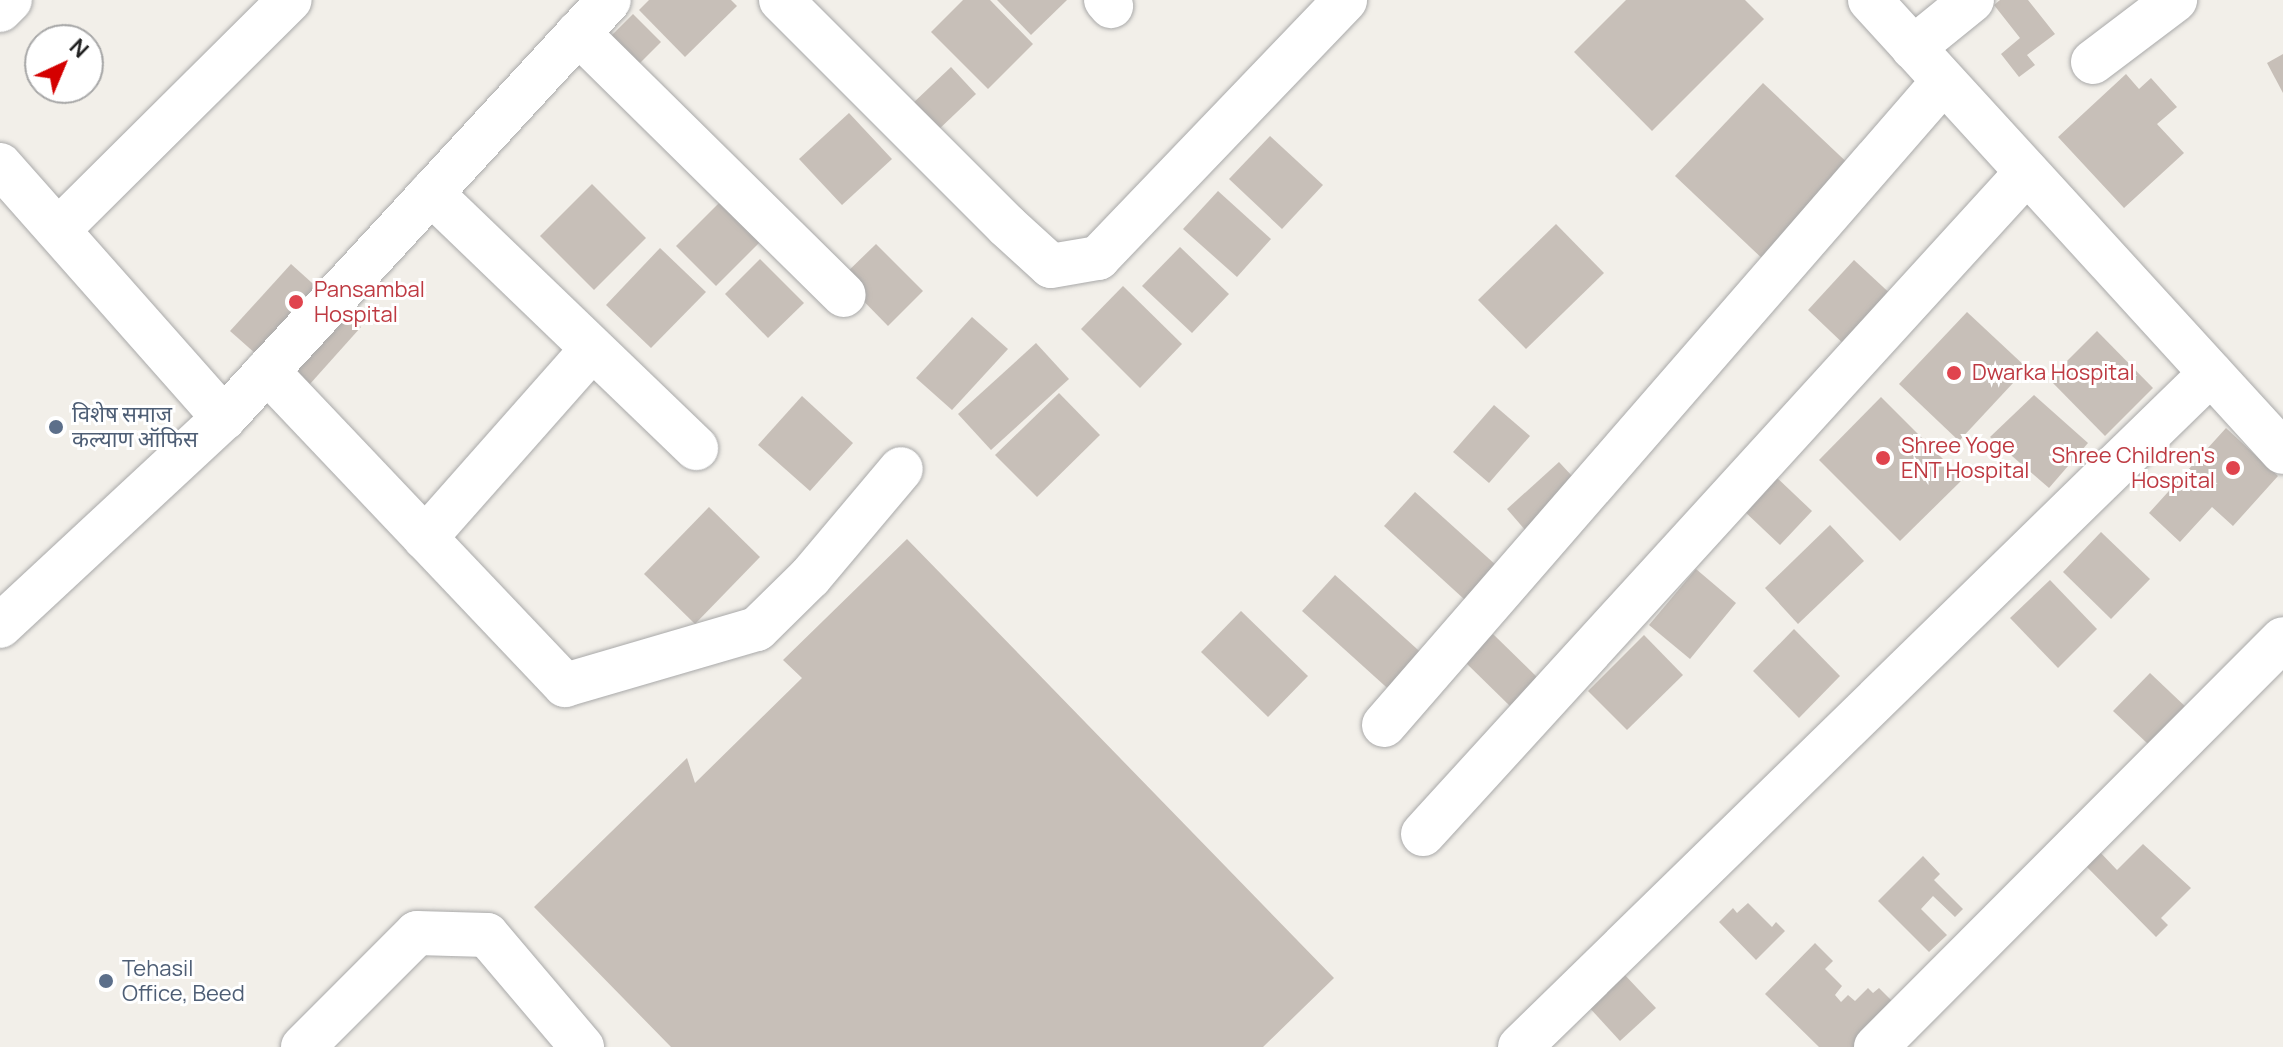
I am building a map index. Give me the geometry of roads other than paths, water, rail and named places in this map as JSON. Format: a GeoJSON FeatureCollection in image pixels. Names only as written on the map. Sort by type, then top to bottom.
{"type":"FeatureCollection","features":[{"type":"Feature","properties":{"kind":"street"},"geometry":{"type":"LineString","coordinates":[[0,10],[10,0]]}},
{"type":"Feature","properties":{"kind":"street"},"geometry":{"type":"LineString","coordinates":[[59,229],[290,0]]}},
{"type":"Feature","properties":{"kind":"street"},"geometry":{"type":"LineString","coordinates":[[0,626],[224,418],[609,0]]}},
{"type":"Feature","properties":{"kind":"street"},"geometry":{"type":"LineString","coordinates":[[781,0],[1051,266],[1098,258],[1345,0]]}},
{"type":"Feature","properties":{"kind":"street"},"geometry":{"type":"LineString","coordinates":[[1870,0],[2283,452]]}},
{"type":"Feature","properties":{"kind":"street"},"geometry":{"type":"LineString","coordinates":[[1913,48],[1972,0]]}},
{"type":"Feature","properties":{"kind":"street"},"geometry":{"type":"LineString","coordinates":[[2093,62],[2175,0]]}},
{"type":"Feature","properties":{"kind":"street"},"geometry":{"type":"LineString","coordinates":[[578,33],[844,295]]}},
{"type":"Feature","properties":{"kind":"street"},"geometry":{"type":"LineString","coordinates":[[1384,725],[1943,82]]}},
{"type":"Feature","properties":{"kind":"street"},"geometry":{"type":"LineString","coordinates":[[0,165],[224,418]]}},
{"type":"Feature","properties":{"kind":"street"},"geometry":{"type":"LineString","coordinates":[[1423,834],[2027,172]]}},
{"type":"Feature","properties":{"kind":"street"},"geometry":{"type":"LineString","coordinates":[[431,193],[696,448]]}},
{"type":"Feature","properties":{"kind":"street"},"geometry":{"type":"LineString","coordinates":[[425,538],[592,349]]}},
{"type":"Feature","properties":{"kind":"street"},"geometry":{"type":"LineString","coordinates":[[267,371],[565,685],[757,629],[810,577],[901,469]]}},
{"type":"Feature","properties":{"kind":"street"},"geometry":{"type":"LineString","coordinates":[[1520,1047],[2211,373]]}},
{"type":"Feature","properties":{"kind":"street"},"geometry":{"type":"LineString","coordinates":[[1876,1047],[2283,639]]}},
{"type":"Feature","properties":{"kind":"street"},"geometry":{"type":"LineString","coordinates":[[303,1047],[417,933],[487,935],[582,1047]]}},
{"type":"Feature","properties":{"kind":"place","name":"Pansambal Hospital"},"geometry":{"type":"Point","coordinates":[296,302]}},
{"type":"Feature","properties":{"kind":"place","name":"Dwarka Hospital"},"geometry":{"type":"Point","coordinates":[1954,373]}},
{"type":"Feature","properties":{"kind":"place","name":"विशेष समाज कल्याण ऑफिस"},"geometry":{"type":"Point","coordinates":[56,427]}},
{"type":"Feature","properties":{"kind":"place","name":"Shree Yoge ENT Hospital"},"geometry":{"type":"Point","coordinates":[1883,458]}},
{"type":"Feature","properties":{"kind":"place","name":"Shree Children's Hospital"},"geometry":{"type":"Point","coordinates":[2233,468]}},
{"type":"Feature","properties":{"kind":"place","name":"Tehasil Office, Beed"},"geometry":{"type":"Point","coordinates":[106,981]}}]}
